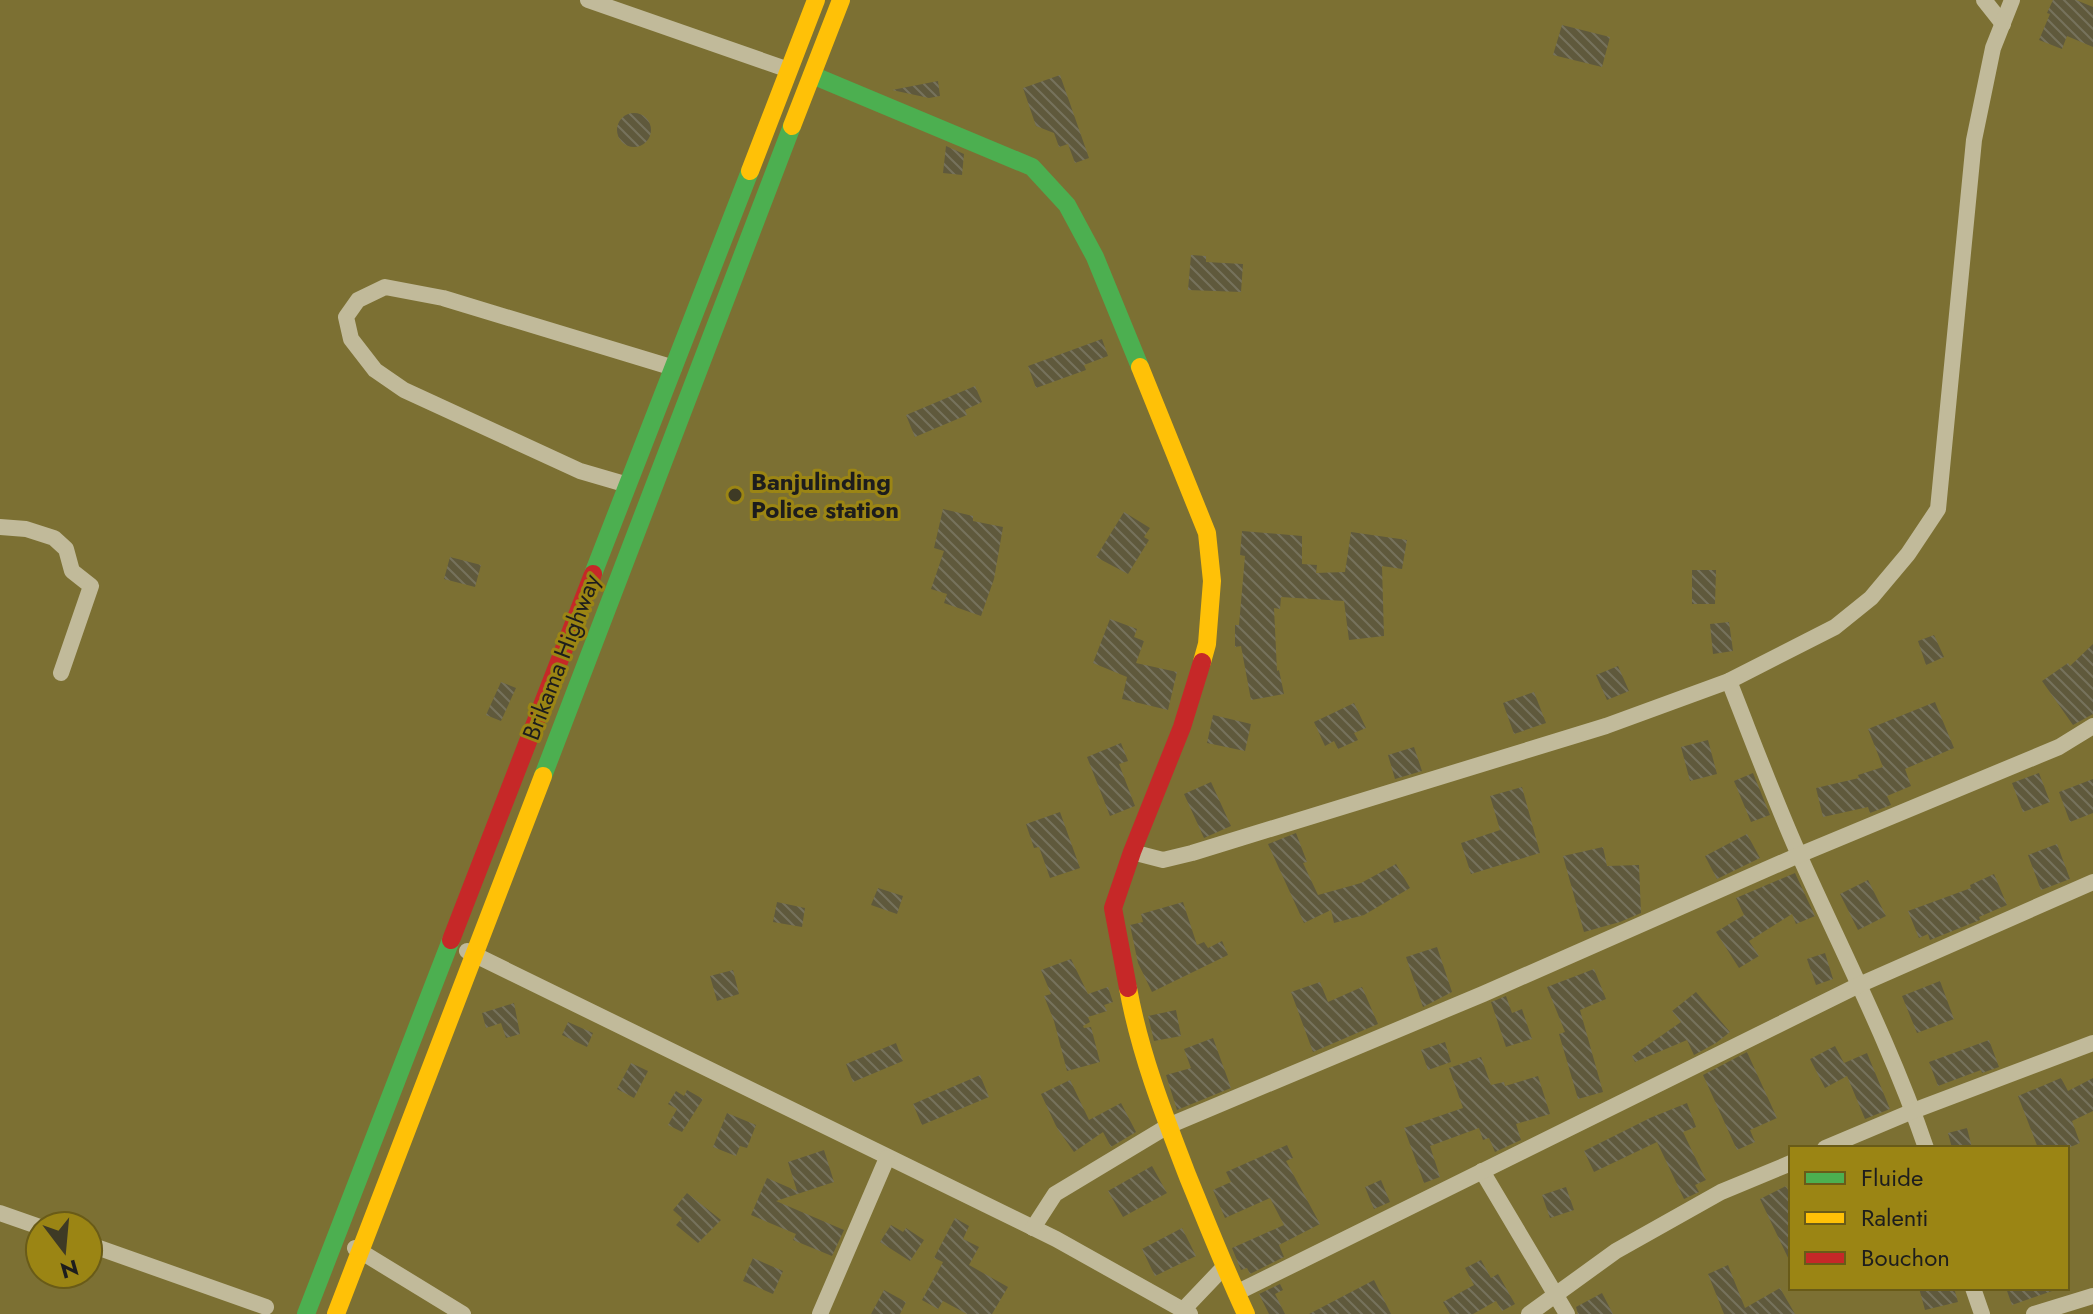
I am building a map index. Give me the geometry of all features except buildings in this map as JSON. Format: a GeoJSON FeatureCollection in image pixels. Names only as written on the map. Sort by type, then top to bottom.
{"type":"FeatureCollection","features":[{"type":"Feature","properties":{"kind":"main road","name":"Brikama Highway"},"geometry":{"type":"LineString","coordinates":[[306,1314],[816,0]]}},
{"type":"Feature","properties":{"kind":"main road","name":"Brikama Highway"},"geometry":{"type":"LineString","coordinates":[[336,1314],[841,0]]}},
{"type":"Feature","properties":{"kind":"main road"},"geometry":{"type":"LineString","coordinates":[[812,75],[1032,167],[1067,205],[1095,257],[1207,533],[1212,581],[1207,644],[1182,727],[1113,908],[1136,1031],[1168,1126],[1246,1314]]}},
{"type":"Feature","properties":{"kind":"main road"},"geometry":{"type":"LineString","coordinates":[[718,252],[741,261]]}},
{"type":"Feature","properties":{"kind":"main road"},"geometry":{"type":"LineString","coordinates":[[578,613],[603,621]]}},
{"type":"Feature","properties":{"kind":"street"},"geometry":{"type":"LineString","coordinates":[[588,0],[789,70]]}},
{"type":"Feature","properties":{"kind":"street"},"geometry":{"type":"LineString","coordinates":[[1984,0],[2003,24]]}},
{"type":"Feature","properties":{"kind":"street"},"geometry":{"type":"LineString","coordinates":[[1132,852],[1163,860],[1192,853],[1606,726],[1729,681],[1835,627],[1871,598],[1908,554],[1938,509],[1974,140],[1993,48],[2012,0]]}},
{"type":"Feature","properties":{"kind":"street"},"geometry":{"type":"LineString","coordinates":[[628,485],[580,471],[404,390],[375,370],[351,339],[346,317],[358,300],[385,287],[443,298],[674,368]]}},
{"type":"Feature","properties":{"kind":"street"},"geometry":{"type":"LineString","coordinates":[[0,527],[26,529],[54,538],[66,549],[72,571],[91,586],[61,673]]}},
{"type":"Feature","properties":{"kind":"street"},"geometry":{"type":"LineString","coordinates":[[1729,681],[1799,855],[1859,985],[1925,1146]]}},
{"type":"Feature","properties":{"kind":"street"},"geometry":{"type":"LineString","coordinates":[[1033,1228],[1055,1194],[1168,1126],[2059,747],[2093,726]]}},
{"type":"Feature","properties":{"kind":"street"},"geometry":{"type":"LineString","coordinates":[[1236,1293],[1859,985],[2093,882]]}},
{"type":"Feature","properties":{"kind":"street"},"geometry":{"type":"LineString","coordinates":[[451,944],[1033,1228],[1187,1312],[1224,1267]]}},
{"type":"Feature","properties":{"kind":"street"},"geometry":{"type":"LineString","coordinates":[[1830,1146],[2093,1043]]}},
{"type":"Feature","properties":{"kind":"street"},"geometry":{"type":"LineString","coordinates":[[820,1314],[887,1158]]}},
{"type":"Feature","properties":{"kind":"street"},"geometry":{"type":"LineString","coordinates":[[1529,1314],[1616,1251],[1721,1192],[1789,1164]]}},
{"type":"Feature","properties":{"kind":"street"},"geometry":{"type":"LineString","coordinates":[[1482,1171],[1567,1314]]}},
{"type":"Feature","properties":{"kind":"street"},"geometry":{"type":"LineString","coordinates":[[0,1213],[24,1221]]}},
{"type":"Feature","properties":{"kind":"street"},"geometry":{"type":"LineString","coordinates":[[338,1236],[463,1314]]}},
{"type":"Feature","properties":{"kind":"street"},"geometry":{"type":"LineString","coordinates":[[104,1250],[266,1307]]}},
{"type":"Feature","properties":{"kind":"street"},"geometry":{"type":"LineString","coordinates":[[1974,1290],[1982,1314]]}},
{"type":"Feature","properties":{"kind":"street"},"geometry":{"type":"LineString","coordinates":[[2034,1314],[2093,1296]]}},
{"type":"Feature","properties":{"kind":"traffic: fast"},"geometry":{"type":"LineString","coordinates":[[812,75],[1032,167],[1067,205],[1095,257],[1140,367]]}},
{"type":"Feature","properties":{"kind":"traffic: fast"},"geometry":{"type":"LineString","coordinates":[[543,776],[792,126]]}},
{"type":"Feature","properties":{"kind":"traffic: fast"},"geometry":{"type":"LineString","coordinates":[[593,574],[750,171]]}},
{"type":"Feature","properties":{"kind":"traffic: fast"},"geometry":{"type":"LineString","coordinates":[[306,1314],[451,940]]}},
{"type":"Feature","properties":{"kind":"traffic: slow"},"geometry":{"type":"LineString","coordinates":[[750,171],[816,0]]}},
{"type":"Feature","properties":{"kind":"traffic: slow"},"geometry":{"type":"LineString","coordinates":[[792,126],[841,0]]}},
{"type":"Feature","properties":{"kind":"traffic: slow"},"geometry":{"type":"LineString","coordinates":[[1140,367],[1207,533],[1212,581],[1207,644],[1202,662]]}},
{"type":"Feature","properties":{"kind":"traffic: slow"},"geometry":{"type":"LineString","coordinates":[[336,1314],[543,776]]}},
{"type":"Feature","properties":{"kind":"traffic: slow"},"geometry":{"type":"LineString","coordinates":[[1128,988],[1139,1037],[1162,1107],[1246,1314]]}},
{"type":"Feature","properties":{"kind":"traffic: jam"},"geometry":{"type":"LineString","coordinates":[[451,940],[593,574]]}},
{"type":"Feature","properties":{"kind":"traffic: jam"},"geometry":{"type":"LineString","coordinates":[[1128,988],[1113,908],[1182,727],[1202,662]]}},
{"type":"Feature","properties":{"kind":"place","name":"Banjulinding Police station"},"geometry":{"type":"Point","coordinates":[735,495]}}]}
